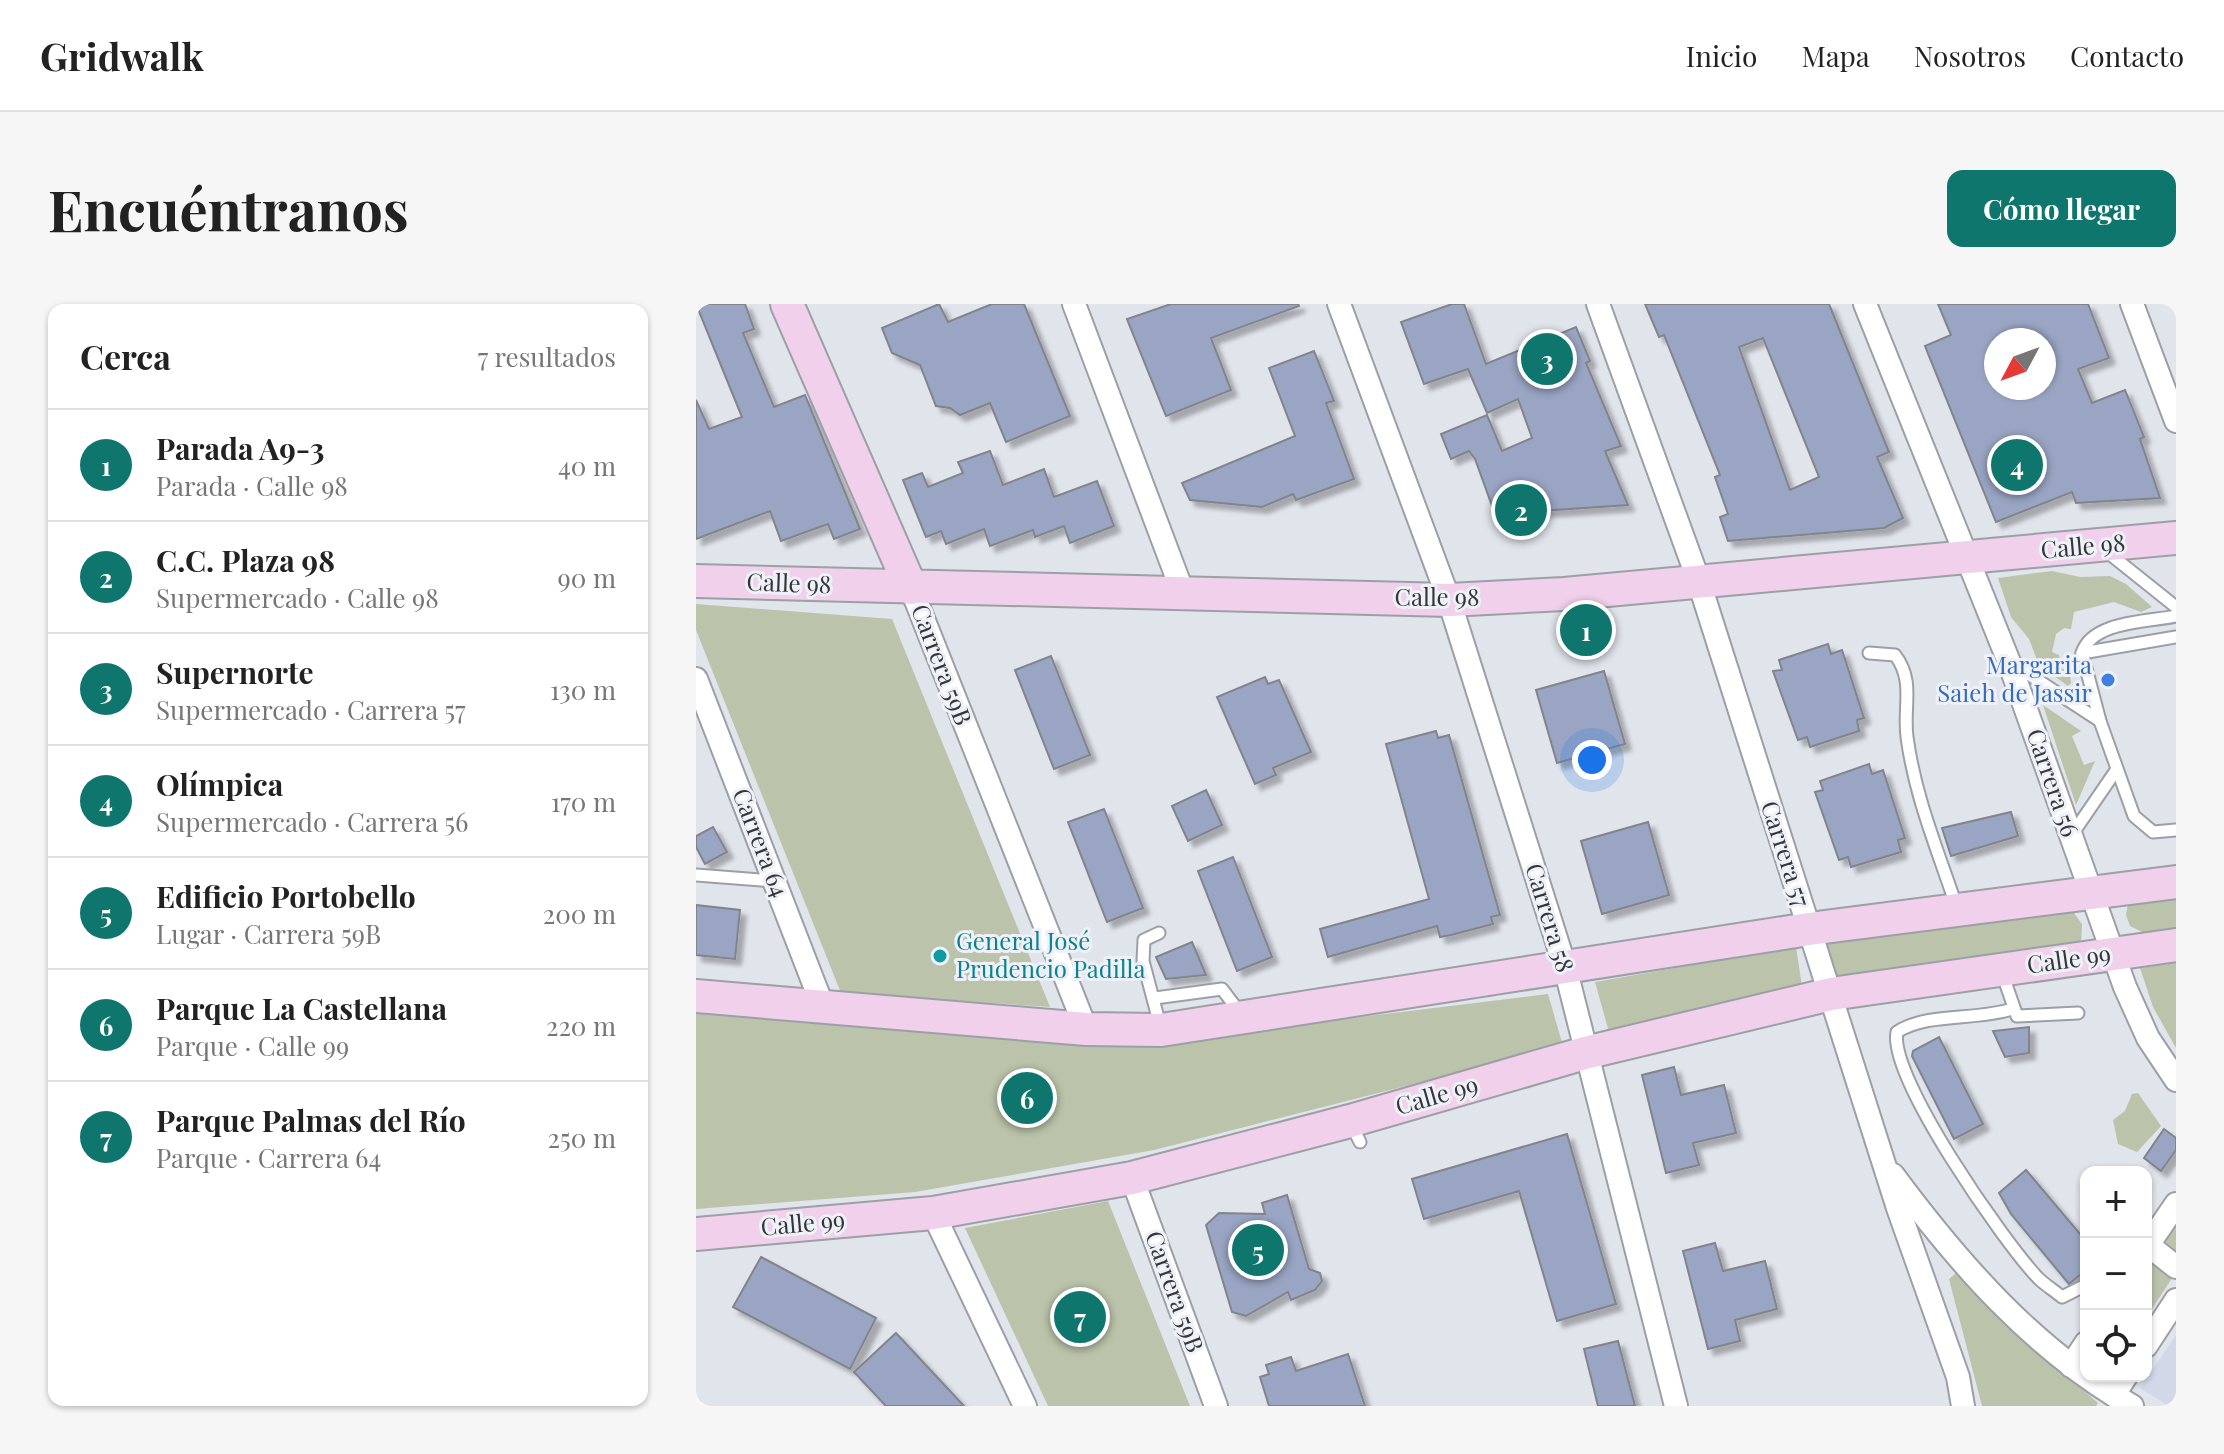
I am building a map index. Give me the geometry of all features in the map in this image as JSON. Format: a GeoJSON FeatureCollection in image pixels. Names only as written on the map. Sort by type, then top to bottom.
{"type":"FeatureCollection","features":[{"type":"Feature","properties":{"kind":"street","name":"Carrera 59B"},"geometry":{"type":"LineString","coordinates":[[787,304],[911,588],[1086,1029]]}},
{"type":"Feature","properties":{"kind":"street"},"geometry":{"type":"LineString","coordinates":[[1074,304],[1183,593]]}},
{"type":"Feature","properties":{"kind":"street","name":"Carrera 58"},"geometry":{"type":"LineString","coordinates":[[1339,304],[1449,600],[1565,967],[1676,1406]]}},
{"type":"Feature","properties":{"kind":"street","name":"Carrera 57"},"geometry":{"type":"LineString","coordinates":[[1598,304],[1698,579],[1885,1164],[1958,1377],[1963,1406]]}},
{"type":"Feature","properties":{"kind":"street","name":"Carrera 56"},"geometry":{"type":"LineString","coordinates":[[1865,304],[2009,662],[2111,954],[2148,1038],[2176,1080]]}},
{"type":"Feature","properties":{"kind":"street"},"geometry":{"type":"LineString","coordinates":[[2132,304],[2176,421]]}},
{"type":"Feature","properties":{"kind":"street","name":"Calle 98"},"geometry":{"type":"LineString","coordinates":[[696,581],[1449,600],[1564,594],[1698,579],[2176,538]]}},
{"type":"Feature","properties":{"kind":"street","name":"Carrera 64"},"geometry":{"type":"LineString","coordinates":[[696,679],[823,1007]]}},
{"type":"Feature","properties":{"kind":"street"},"geometry":{"type":"LineString","coordinates":[[696,996],[1086,1029],[1161,1030],[1809,929],[2176,882]]}},
{"type":"Feature","properties":{"kind":"street","name":"Calle 99"},"geometry":{"type":"LineString","coordinates":[[696,1234],[933,1213],[1132,1178],[1355,1132],[1585,1053],[1831,994],[2176,945]]}},
{"type":"Feature","properties":{"kind":"street"},"geometry":{"type":"LineString","coordinates":[[1885,1164],[1936,1233],[1983,1288],[2071,1366],[2123,1401]]}},
{"type":"Feature","properties":{"kind":"street","name":"Carrera 59B"},"geometry":{"type":"LineString","coordinates":[[1132,1178],[1216,1406]]}},
{"type":"Feature","properties":{"kind":"street"},"geometry":{"type":"LineString","coordinates":[[2152,1240],[2176,1204]]}},
{"type":"Feature","properties":{"kind":"street"},"geometry":{"type":"LineString","coordinates":[[933,1213],[1024,1406]]}},
{"type":"Feature","properties":{"kind":"street"},"geometry":{"type":"LineString","coordinates":[[2152,1250],[2176,1267]]}},
{"type":"Feature","properties":{"kind":"street"},"geometry":{"type":"LineString","coordinates":[[2152,1337],[2176,1300]]}},
{"type":"Feature","properties":{"kind":"street"},"geometry":{"type":"LineString","coordinates":[[2071,1366],[2080,1352]]}},
{"type":"Feature","properties":{"kind":"lane"},"geometry":{"type":"LineString","coordinates":[[2099,546],[2176,607]]}},
{"type":"Feature","properties":{"kind":"lane"},"geometry":{"type":"LineString","coordinates":[[2176,616],[2102,631],[2090,637],[2082,653],[2100,721],[2139,824],[2153,832],[2176,830]]}},
{"type":"Feature","properties":{"kind":"lane"},"geometry":{"type":"LineString","coordinates":[[2082,653],[2176,637]]}},
{"type":"Feature","properties":{"kind":"lane"},"geometry":{"type":"LineString","coordinates":[[1869,653],[1895,655],[1908,677],[1906,733],[1915,783],[1958,909]]}},
{"type":"Feature","properties":{"kind":"lane"},"geometry":{"type":"LineString","coordinates":[[2009,662],[2100,721]]}},
{"type":"Feature","properties":{"kind":"lane"},"geometry":{"type":"LineString","coordinates":[[2071,837],[2117,769]]}},
{"type":"Feature","properties":{"kind":"lane"},"geometry":{"type":"LineString","coordinates":[[696,875],[774,881]]}},
{"type":"Feature","properties":{"kind":"lane"},"geometry":{"type":"LineString","coordinates":[[1159,933],[1147,937],[1143,961],[1161,1030]]}},
{"type":"Feature","properties":{"kind":"lane"},"geometry":{"type":"LineString","coordinates":[[2001,970],[2012,1009],[2017,1016],[2078,1013]]}},
{"type":"Feature","properties":{"kind":"lane"},"geometry":{"type":"LineString","coordinates":[[1155,998],[1222,989],[1244,1018]]}},
{"type":"Feature","properties":{"kind":"lane"},"geometry":{"type":"LineString","coordinates":[[2012,1009],[1989,1017],[1910,1024],[1897,1032],[1895,1044],[1905,1073],[1958,1170],[2039,1278],[2062,1297],[2080,1288]]}},
{"type":"Feature","properties":{"kind":"shaded area"},"geometry":{"type":"Polygon","coordinates":[[[2176,1335],[2176,1406],[2169,1406],[2140,1388],[2144,1382],[2152,1382],[2152,1370],[2176,1335]]]}},
{"type":"Feature","properties":{"kind":"green space"},"geometry":{"type":"Polygon","coordinates":[[[2052,571],[2080,577],[2110,576],[2126,584],[2152,607],[2141,612],[2114,602],[2074,612],[2071,629],[2064,628],[2056,634],[2052,652],[2059,655],[2061,668],[2070,673],[2071,683],[2068,686],[2039,665],[2029,639],[2011,617],[1998,578],[2052,571]]]}},
{"type":"Feature","properties":{"kind":"green space"},"geometry":{"type":"Polygon","coordinates":[[[696,604],[892,619],[1050,1007],[841,993],[696,630],[696,604]]]}},
{"type":"Feature","properties":{"kind":"green space"},"geometry":{"type":"Polygon","coordinates":[[[2043,705],[2081,731],[2072,736],[2084,765],[2095,761],[2076,805],[2043,705]]]}},
{"type":"Feature","properties":{"kind":"green space"},"geometry":{"type":"Polygon","coordinates":[[[2176,889],[2176,931],[2148,935],[2130,926],[2126,915],[2128,904],[2176,889]]]}},
{"type":"Feature","properties":{"kind":"green space"},"geometry":{"type":"Polygon","coordinates":[[[2068,905],[2082,924],[2081,946],[1837,978],[1824,938],[2068,905]]]}},
{"type":"Feature","properties":{"kind":"green space"},"geometry":{"type":"Polygon","coordinates":[[[1796,947],[1803,993],[1611,1039],[1595,982],[1796,947]]]}},
{"type":"Feature","properties":{"kind":"green space"},"geometry":{"type":"Polygon","coordinates":[[[2176,963],[2176,1048],[2153,1007],[2140,968],[2176,963]]]}},
{"type":"Feature","properties":{"kind":"green space"},"geometry":{"type":"Polygon","coordinates":[[[1548,994],[1563,1046],[1154,1150],[915,1192],[696,1209],[696,1013],[1148,1043],[1548,994]]]}},
{"type":"Feature","properties":{"kind":"green space"},"geometry":{"type":"Polygon","coordinates":[[[2138,1093],[2161,1126],[2137,1152],[2118,1144],[2113,1120],[2125,1111],[2132,1094],[2138,1093]]]}},
{"type":"Feature","properties":{"kind":"green space"},"geometry":{"type":"Polygon","coordinates":[[[1108,1201],[1190,1406],[1048,1406],[965,1228],[1108,1201]]]}},
{"type":"Feature","properties":{"kind":"green space"},"geometry":{"type":"Polygon","coordinates":[[[2176,1223],[2176,1272],[2152,1309],[2152,1258],[2176,1223]]]}},
{"type":"Feature","properties":{"kind":"green space"},"geometry":{"type":"Polygon","coordinates":[[[1960,1270],[2026,1339],[2098,1403],[2096,1406],[1982,1406],[1949,1279],[1960,1270]]]}},
{"type":"Feature","properties":{"kind":"building"},"geometry":{"type":"Polygon","coordinates":[[[696,304],[745,304],[754,329],[743,333],[774,407],[805,395],[860,529],[834,539],[828,524],[781,541],[770,511],[696,539],[696,400],[709,429],[742,417],[696,304]]]}},
{"type":"Feature","properties":{"kind":"building"},"geometry":{"type":"Polygon","coordinates":[[[939,304],[948,322],[992,304],[1024,304],[1070,416],[1006,442],[990,403],[960,415],[950,408],[936,406],[920,365],[892,353],[882,328],[939,304]]]}},
{"type":"Feature","properties":{"kind":"building"},"geometry":{"type":"Polygon","coordinates":[[[1171,304],[1299,306],[1211,338],[1231,390],[1166,416],[1127,319],[1171,304]]]}},
{"type":"Feature","properties":{"kind":"building"},"geometry":{"type":"Polygon","coordinates":[[[1452,304],[1464,304],[1486,364],[1576,327],[1590,361],[1586,363],[1621,446],[1605,451],[1628,505],[1495,514],[1475,459],[1469,451],[1451,459],[1441,434],[1487,415],[1502,451],[1532,438],[1518,399],[1487,413],[1468,369],[1424,384],[1401,322],[1452,304]]]}},
{"type":"Feature","properties":{"kind":"building"},"geometry":{"type":"Polygon","coordinates":[[[1645,304],[1829,304],[1889,452],[1877,457],[1903,518],[1884,528],[1728,541],[1720,517],[1728,514],[1715,477],[1720,475],[1664,335],[1659,337],[1645,304]],[[1763,338],[1739,347],[1790,490],[1819,477],[1763,338]]]}},
{"type":"Feature","properties":{"kind":"building"},"geometry":{"type":"Polygon","coordinates":[[[1938,304],[2088,304],[2109,358],[2078,369],[2092,403],[2125,390],[2144,437],[2140,439],[2160,498],[2076,503],[2072,492],[1996,522],[1925,346],[1951,335],[1938,304]]]}},
{"type":"Feature","properties":{"kind":"building"},"geometry":{"type":"Polygon","coordinates":[[[1314,351],[1334,401],[1326,403],[1354,479],[1296,500],[1293,494],[1262,507],[1190,500],[1182,483],[1295,436],[1269,368],[1314,351]]]}},
{"type":"Feature","properties":{"kind":"building"},"geometry":{"type":"Polygon","coordinates":[[[990,451],[1003,485],[1044,469],[1054,497],[1097,481],[1114,526],[1070,543],[1064,526],[1035,537],[1033,530],[990,546],[984,529],[946,544],[941,531],[926,537],[903,480],[922,473],[928,487],[963,473],[958,462],[990,451]]]}},
{"type":"Feature","properties":{"kind":"building"},"geometry":{"type":"Polygon","coordinates":[[[1828,644],[1831,654],[1842,650],[1864,718],[1857,720],[1859,731],[1810,747],[1807,737],[1798,740],[1773,671],[1782,670],[1779,660],[1828,644]]]}},
{"type":"Feature","properties":{"kind":"building"},"geometry":{"type":"Polygon","coordinates":[[[1051,656],[1090,755],[1054,769],[1015,670],[1051,656]]]}},
{"type":"Feature","properties":{"kind":"building"},"geometry":{"type":"Polygon","coordinates":[[[1604,671],[1625,744],[1557,763],[1536,690],[1604,671]]]}},
{"type":"Feature","properties":{"kind":"building"},"geometry":{"type":"Polygon","coordinates":[[[1265,677],[1268,684],[1279,680],[1311,752],[1273,768],[1276,775],[1255,784],[1217,697],[1265,677]]]}},
{"type":"Feature","properties":{"kind":"building"},"geometry":{"type":"Polygon","coordinates":[[[1436,731],[1438,738],[1449,735],[1500,915],[1491,917],[1493,924],[1451,935],[1440,937],[1437,926],[1328,957],[1320,929],[1429,899],[1386,744],[1436,731]]]}},
{"type":"Feature","properties":{"kind":"building"},"geometry":{"type":"Polygon","coordinates":[[[1869,764],[1872,774],[1883,770],[1905,838],[1898,840],[1901,852],[1851,867],[1848,857],[1839,860],[1815,792],[1823,790],[1820,781],[1869,764]]]}},
{"type":"Feature","properties":{"kind":"building"},"geometry":{"type":"Polygon","coordinates":[[[1206,790],[1222,825],[1188,841],[1172,806],[1206,790]]]}},
{"type":"Feature","properties":{"kind":"building"},"geometry":{"type":"Polygon","coordinates":[[[1104,809],[1143,908],[1107,922],[1068,822],[1104,809]]]}},
{"type":"Feature","properties":{"kind":"building"},"geometry":{"type":"Polygon","coordinates":[[[2011,812],[2018,836],[1951,856],[1942,828],[2011,812]]]}},
{"type":"Feature","properties":{"kind":"building"},"geometry":{"type":"Polygon","coordinates":[[[1648,822],[1669,895],[1602,914],[1581,841],[1648,822]]]}},
{"type":"Feature","properties":{"kind":"building"},"geometry":{"type":"Polygon","coordinates":[[[713,827],[727,852],[705,864],[696,847],[696,836],[713,827]]]}},
{"type":"Feature","properties":{"kind":"building"},"geometry":{"type":"Polygon","coordinates":[[[1233,857],[1272,957],[1237,971],[1198,871],[1233,857]]]}},
{"type":"Feature","properties":{"kind":"building"},"geometry":{"type":"Polygon","coordinates":[[[696,905],[740,910],[735,959],[696,955],[696,905]]]}},
{"type":"Feature","properties":{"kind":"building"},"geometry":{"type":"Polygon","coordinates":[[[1192,942],[1206,975],[1166,979],[1156,957],[1192,942]]]}},
{"type":"Feature","properties":{"kind":"building"},"geometry":{"type":"Polygon","coordinates":[[[2029,1027],[2029,1053],[2005,1057],[1993,1031],[2029,1027]]]}},
{"type":"Feature","properties":{"kind":"building"},"geometry":{"type":"Polygon","coordinates":[[[1939,1037],[1983,1124],[1954,1139],[1912,1056],[1913,1051],[1939,1037]]]}},
{"type":"Feature","properties":{"kind":"building"},"geometry":{"type":"Polygon","coordinates":[[[1674,1067],[1681,1095],[1724,1085],[1736,1133],[1693,1143],[1699,1165],[1666,1173],[1642,1075],[1674,1067]]]}},
{"type":"Feature","properties":{"kind":"building"},"geometry":{"type":"Polygon","coordinates":[[[2164,1129],[2176,1138],[2176,1150],[2161,1171],[2144,1158],[2164,1129]]]}},
{"type":"Feature","properties":{"kind":"building"},"geometry":{"type":"Polygon","coordinates":[[[1567,1134],[1616,1304],[1557,1321],[1519,1191],[1424,1219],[1412,1179],[1567,1134]]]}},
{"type":"Feature","properties":{"kind":"building"},"geometry":{"type":"Polygon","coordinates":[[[2026,1170],[2080,1234],[2080,1275],[2069,1284],[2011,1214],[1999,1193],[2026,1170]]]}},
{"type":"Feature","properties":{"kind":"building"},"geometry":{"type":"Polygon","coordinates":[[[1287,1195],[1309,1269],[1320,1273],[1322,1281],[1315,1290],[1291,1300],[1288,1292],[1246,1316],[1232,1312],[1206,1225],[1219,1213],[1265,1214],[1262,1203],[1287,1195]]]}},
{"type":"Feature","properties":{"kind":"building"},"geometry":{"type":"Polygon","coordinates":[[[1715,1243],[1723,1271],[1765,1261],[1777,1309],[1735,1320],[1740,1341],[1708,1349],[1683,1251],[1715,1243]]]}},
{"type":"Feature","properties":{"kind":"building"},"geometry":{"type":"Polygon","coordinates":[[[761,1257],[876,1318],[850,1369],[733,1307],[761,1257]]]}},
{"type":"Feature","properties":{"kind":"building"},"geometry":{"type":"Polygon","coordinates":[[[896,1333],[964,1406],[886,1406],[854,1372],[896,1333]]]}},
{"type":"Feature","properties":{"kind":"building"},"geometry":{"type":"Polygon","coordinates":[[[1618,1341],[1635,1406],[1598,1406],[1584,1349],[1618,1341]]]}},
{"type":"Feature","properties":{"kind":"building"},"geometry":{"type":"Polygon","coordinates":[[[1348,1354],[1365,1406],[1269,1406],[1260,1377],[1269,1374],[1266,1365],[1291,1357],[1296,1371],[1348,1354]]]}},
{"type":"Feature","properties":{"kind":"place","name":"Supernorte"},"geometry":{"type":"Point","coordinates":[1547,359]}},
{"type":"Feature","properties":{"kind":"place","name":"Olímpica"},"geometry":{"type":"Point","coordinates":[2017,465]}},
{"type":"Feature","properties":{"kind":"place","name":"C.C. Plaza 98"},"geometry":{"type":"Point","coordinates":[1521,510]}},
{"type":"Feature","properties":{"kind":"place","name":"Parada A9-3"},"geometry":{"type":"Point","coordinates":[1586,630]}},
{"type":"Feature","properties":{"kind":"place","name":"Margarita Saieh de Jassir"},"geometry":{"type":"Point","coordinates":[2108,680]}},
{"type":"Feature","properties":{"kind":"place","name":"General José Prudencio Padilla"},"geometry":{"type":"Point","coordinates":[940,956]}},
{"type":"Feature","properties":{"kind":"place","name":"Parque La Castellana"},"geometry":{"type":"Point","coordinates":[1027,1098]}},
{"type":"Feature","properties":{"kind":"place","name":"Edificio Portobello"},"geometry":{"type":"Point","coordinates":[1258,1250]}},
{"type":"Feature","properties":{"kind":"place","name":"Parque Palmas del Río"},"geometry":{"type":"Point","coordinates":[1080,1317]}}]}
